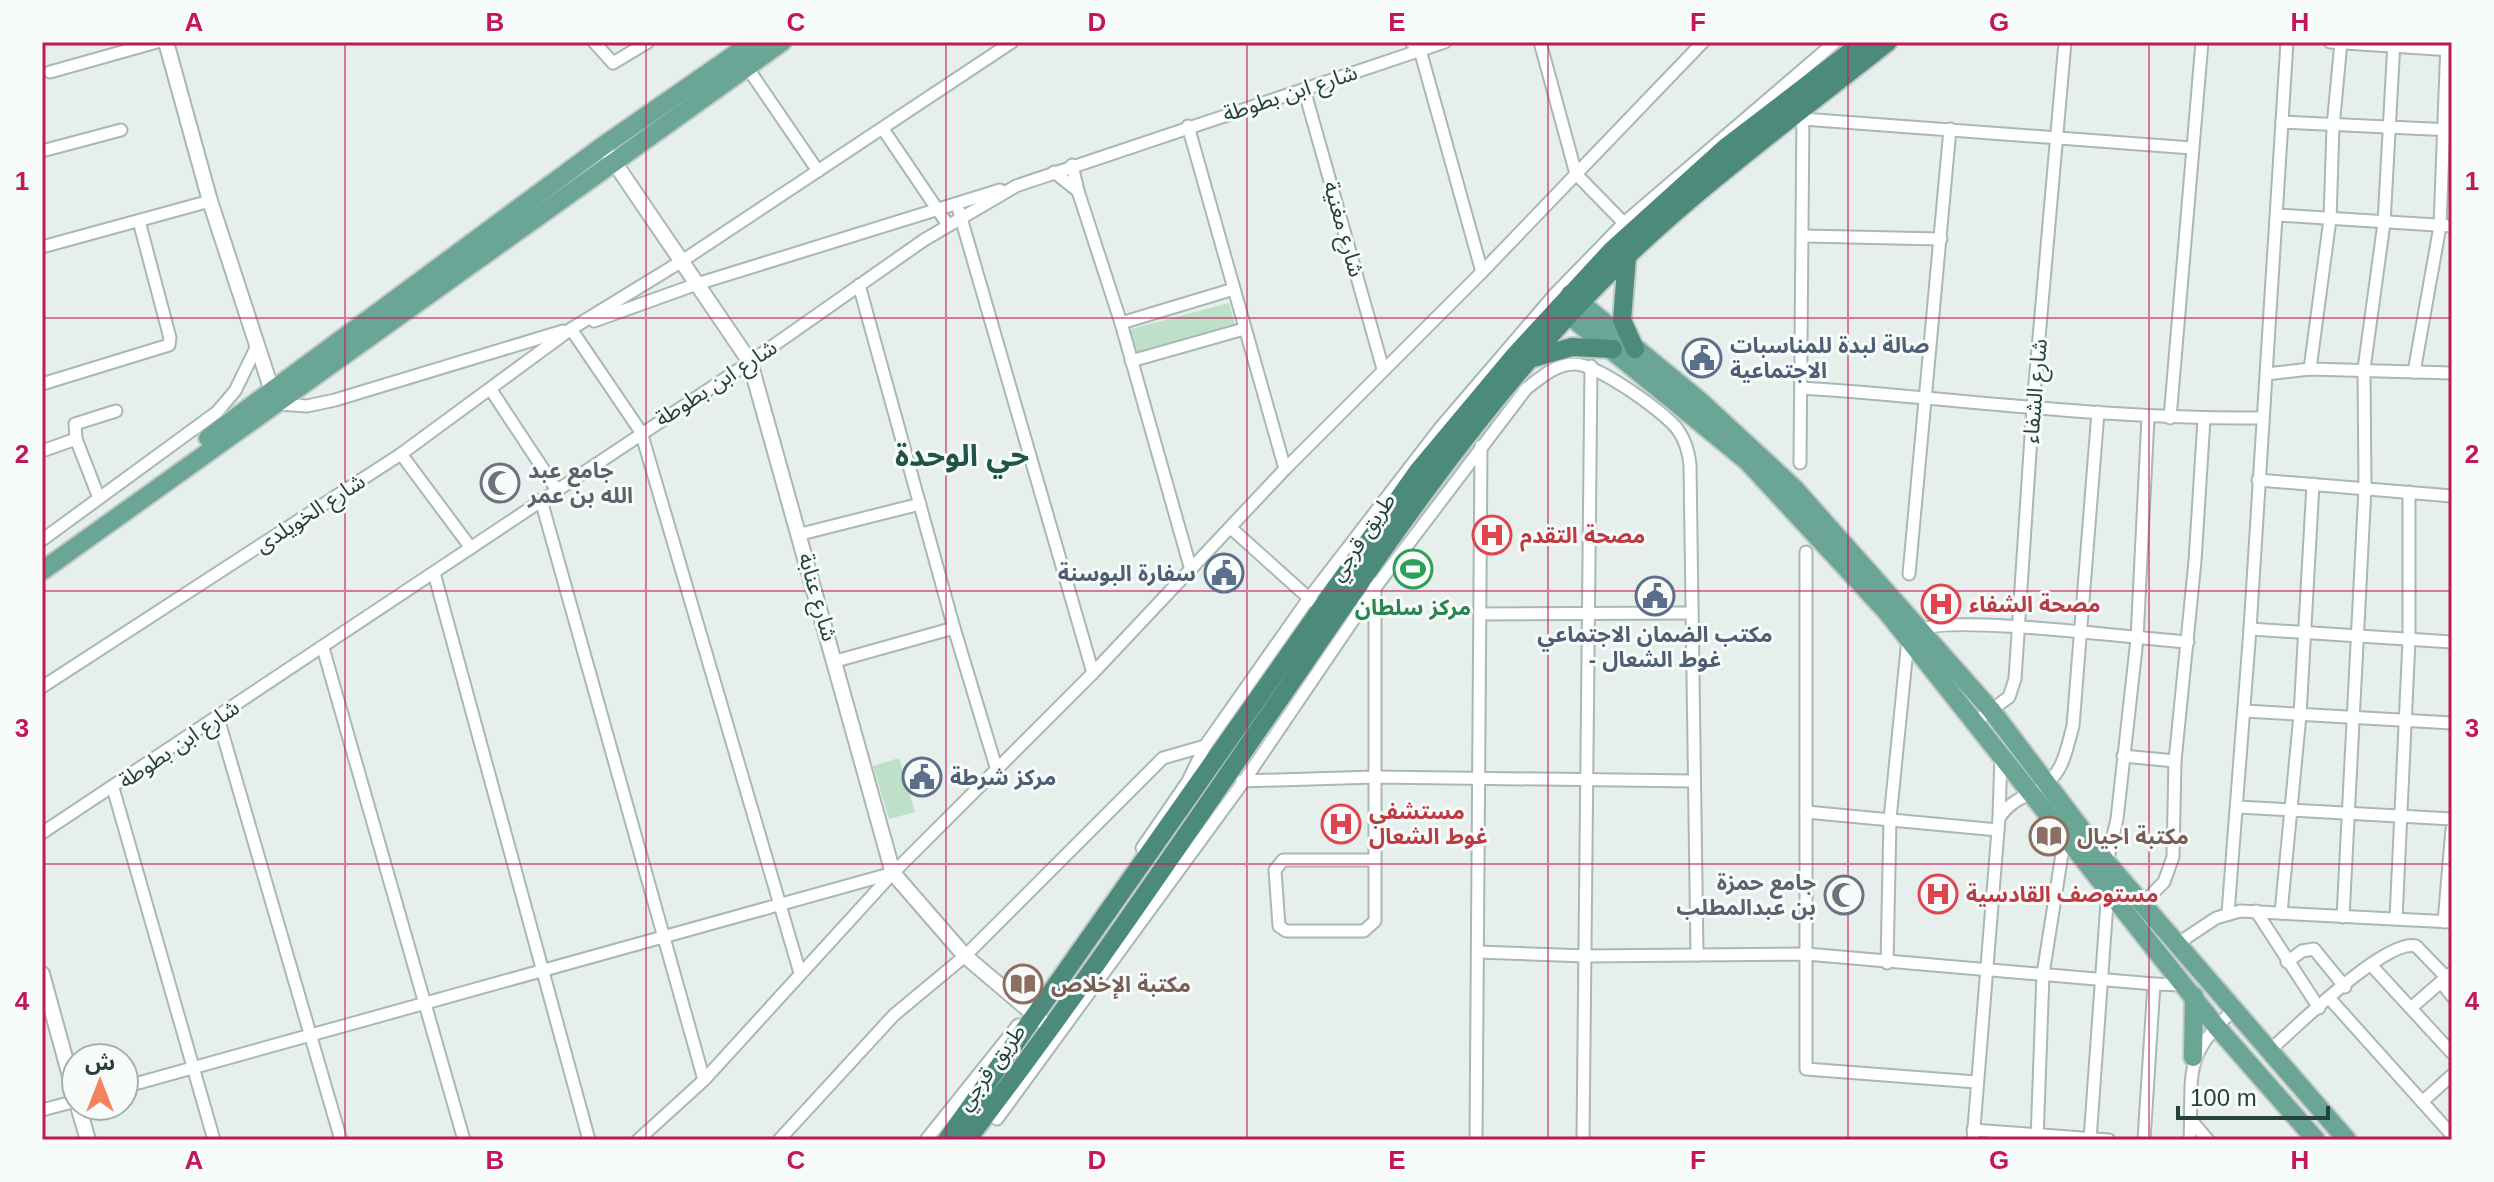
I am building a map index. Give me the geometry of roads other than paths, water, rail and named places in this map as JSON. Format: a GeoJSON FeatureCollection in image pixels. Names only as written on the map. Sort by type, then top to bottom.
{"type":"FeatureCollection","features":[{"type":"Feature","properties":{"kind":"highway","name":"طريق قرجي"},"geometry":{"type":"LineString","coordinates":[[947,1140],[1224,779],[1371,579],[1424,475],[1533,358],[1611,251],[1725,148],[1863,42]]}},
{"type":"Feature","properties":{"kind":"highway","name":"طريق قرجي"},"geometry":{"type":"LineString","coordinates":[[967,1140],[1039,1017],[1315,603],[1570,305],[1732,163],[1803,114],[1888,42]]}},
{"type":"Feature","properties":{"kind":"highway"},"geometry":{"type":"LineString","coordinates":[[1627,257],[1622,320],[1635,349]]}},
{"type":"Feature","properties":{"kind":"highway"},"geometry":{"type":"LineString","coordinates":[[1533,358],[1572,347],[1613,349]]}},
{"type":"Feature","properties":{"kind":"main road"},"geometry":{"type":"LineString","coordinates":[[42,571],[608,153],[753,42]]}},
{"type":"Feature","properties":{"kind":"main road"},"geometry":{"type":"LineString","coordinates":[[608,153],[782,42]]}},
{"type":"Feature","properties":{"kind":"main road"},"geometry":{"type":"LineString","coordinates":[[1570,305],[1613,349],[1695,406]]}},
{"type":"Feature","properties":{"kind":"main road"},"geometry":{"type":"LineString","coordinates":[[1570,305],[1635,349],[1695,406],[1794,488],[1915,634],[1991,710],[2065,834],[2216,1026],[2316,1140]]}},
{"type":"Feature","properties":{"kind":"main road"},"geometry":{"type":"LineString","coordinates":[[42,558],[274,398]]}},
{"type":"Feature","properties":{"kind":"main road"},"geometry":{"type":"LineString","coordinates":[[1915,634],[1975,722],[2001,754],[2039,787],[2347,1140]]}},
{"type":"Feature","properties":{"kind":"main road"},"geometry":{"type":"LineString","coordinates":[[2190,991],[2193,1057]]}},
{"type":"Feature","properties":{"kind":"street"},"geometry":{"type":"LineString","coordinates":[[50,72],[157,42]]}},
{"type":"Feature","properties":{"kind":"street"},"geometry":{"type":"LineString","coordinates":[[166,42],[210,201],[274,398],[307,406],[571,329],[697,284],[1016,186]]}},
{"type":"Feature","properties":{"kind":"street"},"geometry":{"type":"LineString","coordinates":[[594,42],[613,63],[648,42]]}},
{"type":"Feature","properties":{"kind":"street"},"geometry":{"type":"LineString","coordinates":[[571,329],[682,261],[1012,42]]}},
{"type":"Feature","properties":{"kind":"street","name":"شارع ابن بطوطة"},"geometry":{"type":"LineString","coordinates":[[42,833],[750,362],[948,225],[1016,186],[1304,89],[1415,46],[1445,42]]}},
{"type":"Feature","properties":{"kind":"street"},"geometry":{"type":"LineString","coordinates":[[1540,42],[1576,174],[1624,223]]}},
{"type":"Feature","properties":{"kind":"street"},"geometry":{"type":"LineString","coordinates":[[638,1140],[704,1080],[893,873],[1093,673],[1232,529],[1285,469],[1482,272],[1703,42]]}},
{"type":"Feature","properties":{"kind":"street"},"geometry":{"type":"LineString","coordinates":[[926,1140],[1039,1017],[1188,781],[1205,746],[1315,603],[1440,428],[1555,294],[1624,223],[1835,42]]}},
{"type":"Feature","properties":{"kind":"street","name":"شارع الشفاء"},"geometry":{"type":"LineString","coordinates":[[1975,722],[2012,690],[2065,42]]}},
{"type":"Feature","properties":{"kind":"street"},"geometry":{"type":"LineString","coordinates":[[2170,418],[2202,42]]}},
{"type":"Feature","properties":{"kind":"street"},"geometry":{"type":"LineString","coordinates":[[2228,913],[2238,807],[2287,42]]}},
{"type":"Feature","properties":{"kind":"street"},"geometry":{"type":"LineString","coordinates":[[2330,42],[2449,47],[2446,226],[2414,372]]}},
{"type":"Feature","properties":{"kind":"street"},"geometry":{"type":"LineString","coordinates":[[2310,369],[2330,219],[2333,127],[2341,42]]}},
{"type":"Feature","properties":{"kind":"street"},"geometry":{"type":"LineString","coordinates":[[2343,917],[2355,635],[2365,488],[2364,369],[2384,223],[2394,44]]}},
{"type":"Feature","properties":{"kind":"street"},"geometry":{"type":"LineString","coordinates":[[1415,46],[1482,272]]}},
{"type":"Feature","properties":{"kind":"street"},"geometry":{"type":"LineString","coordinates":[[747,67],[818,171]]}},
{"type":"Feature","properties":{"kind":"street","name":"شارع مغنية"},"geometry":{"type":"LineString","coordinates":[[1304,89],[1383,369]]}},
{"type":"Feature","properties":{"kind":"street"},"geometry":{"type":"LineString","coordinates":[[1800,463],[1803,114],[2192,148]]}},
{"type":"Feature","properties":{"kind":"street"},"geometry":{"type":"LineString","coordinates":[[2282,122],[2333,127],[2447,130]]}},
{"type":"Feature","properties":{"kind":"street"},"geometry":{"type":"LineString","coordinates":[[1188,126],[1285,469]]}},
{"type":"Feature","properties":{"kind":"street"},"geometry":{"type":"LineString","coordinates":[[883,129],[948,225]]}},
{"type":"Feature","properties":{"kind":"street"},"geometry":{"type":"LineString","coordinates":[[1909,574],[1950,129]]}},
{"type":"Feature","properties":{"kind":"street"},"geometry":{"type":"LineString","coordinates":[[42,151],[121,130]]}},
{"type":"Feature","properties":{"kind":"street","name":"شارع عنابة"},"geometry":{"type":"LineString","coordinates":[[608,153],[750,362],[801,534],[893,873],[965,956],[1039,1017]]}},
{"type":"Feature","properties":{"kind":"street"},"geometry":{"type":"LineString","coordinates":[[1072,165],[1121,323],[1191,570]]}},
{"type":"Feature","properties":{"kind":"street"},"geometry":{"type":"LineString","coordinates":[[1054,172],[1078,191]]}},
{"type":"Feature","properties":{"kind":"street"},"geometry":{"type":"LineString","coordinates":[[42,247],[210,201]]}},
{"type":"Feature","properties":{"kind":"street"},"geometry":{"type":"LineString","coordinates":[[955,203],[962,217],[1093,673]]}},
{"type":"Feature","properties":{"kind":"street"},"geometry":{"type":"LineString","coordinates":[[2277,215],[2446,226]]}},
{"type":"Feature","properties":{"kind":"street"},"geometry":{"type":"LineString","coordinates":[[42,384],[169,345],[170,338],[139,221]]}},
{"type":"Feature","properties":{"kind":"street"},"geometry":{"type":"LineString","coordinates":[[1804,236],[1941,239]]}},
{"type":"Feature","properties":{"kind":"street"},"geometry":{"type":"LineString","coordinates":[[859,285],[996,767]]}},
{"type":"Feature","properties":{"kind":"street"},"geometry":{"type":"LineString","coordinates":[[1121,323],[1234,289]]}},
{"type":"Feature","properties":{"kind":"street"},"geometry":{"type":"LineString","coordinates":[[571,329],[641,432],[800,973]]}},
{"type":"Feature","properties":{"kind":"street","name":"شارع الخويلدى"},"geometry":{"type":"LineString","coordinates":[[42,687],[401,454],[571,329]]}},
{"type":"Feature","properties":{"kind":"street"},"geometry":{"type":"LineString","coordinates":[[1131,361],[1244,329]]}},
{"type":"Feature","properties":{"kind":"street"},"geometry":{"type":"LineString","coordinates":[[42,540],[217,412],[235,391],[256,348]]}},
{"type":"Feature","properties":{"kind":"street"},"geometry":{"type":"LineString","coordinates":[[997,1119],[1244,781],[1371,579],[1526,389],[1547,372],[1574,364],[1591,366],[1607,374],[1678,430],[1690,465],[1697,955]]}},
{"type":"Feature","properties":{"kind":"street"},"geometry":{"type":"LineString","coordinates":[[1583,1140],[1591,366]]}},
{"type":"Feature","properties":{"kind":"street"},"geometry":{"type":"LineString","coordinates":[[2267,374],[2310,369],[2452,373]]}},
{"type":"Feature","properties":{"kind":"street"},"geometry":{"type":"LineString","coordinates":[[1802,388],[2148,417],[2263,418]]}},
{"type":"Feature","properties":{"kind":"street"},"geometry":{"type":"LineString","coordinates":[[491,390],[557,490]]}},
{"type":"Feature","properties":{"kind":"street"},"geometry":{"type":"LineString","coordinates":[[1678,430],[1695,406]]}},
{"type":"Feature","properties":{"kind":"street"},"geometry":{"type":"LineString","coordinates":[[99,498],[76,439],[75,424],[116,411]]}},
{"type":"Feature","properties":{"kind":"street"},"geometry":{"type":"LineString","coordinates":[[1999,824],[2012,802],[2039,787],[2061,767],[2073,726],[2083,635],[2098,412]]}},
{"type":"Feature","properties":{"kind":"street"},"geometry":{"type":"LineString","coordinates":[[2107,863],[2117,819],[2137,639],[2148,417]]}},
{"type":"Feature","properties":{"kind":"street"},"geometry":{"type":"LineString","coordinates":[[2142,904],[2164,882],[2173,857],[2175,761],[2188,642],[2204,419]]}},
{"type":"Feature","properties":{"kind":"street"},"geometry":{"type":"LineString","coordinates":[[42,451],[76,439]]}},
{"type":"Feature","properties":{"kind":"street"},"geometry":{"type":"LineString","coordinates":[[1476,1140],[1481,445]]}},
{"type":"Feature","properties":{"kind":"street"},"geometry":{"type":"LineString","coordinates":[[401,454],[471,548]]}},
{"type":"Feature","properties":{"kind":"street"},"geometry":{"type":"LineString","coordinates":[[2258,480],[2452,496]]}},
{"type":"Feature","properties":{"kind":"street"},"geometry":{"type":"LineString","coordinates":[[2281,913],[2300,715],[2302,631],[2313,484]]}},
{"type":"Feature","properties":{"kind":"street"},"geometry":{"type":"LineString","coordinates":[[2396,919],[2409,640],[2409,492]]}},
{"type":"Feature","properties":{"kind":"street"},"geometry":{"type":"LineString","coordinates":[[541,500],[704,1080]]}},
{"type":"Feature","properties":{"kind":"street"},"geometry":{"type":"LineString","coordinates":[[801,534],[920,504]]}},
{"type":"Feature","properties":{"kind":"street"},"geometry":{"type":"LineString","coordinates":[[1232,529],[1315,603]]}},
{"type":"Feature","properties":{"kind":"street"},"geometry":{"type":"LineString","coordinates":[[1806,552],[1806,1069],[1976,1082]]}},
{"type":"Feature","properties":{"kind":"street"},"geometry":{"type":"LineString","coordinates":[[434,573],[589,1140]]}},
{"type":"Feature","properties":{"kind":"street"},"geometry":{"type":"LineString","coordinates":[[1371,579],[1375,921],[1364,931],[1286,931],[1279,926],[1275,870],[1283,860],[1373,860]]}},
{"type":"Feature","properties":{"kind":"street"},"geometry":{"type":"LineString","coordinates":[[1480,614],[1691,613]]}},
{"type":"Feature","properties":{"kind":"street"},"geometry":{"type":"LineString","coordinates":[[1887,963],[1890,819],[1915,634],[1938,624],[2016,627],[2188,642]]}},
{"type":"Feature","properties":{"kind":"street"},"geometry":{"type":"LineString","coordinates":[[836,661],[954,628]]}},
{"type":"Feature","properties":{"kind":"street"},"geometry":{"type":"LineString","coordinates":[[2250,629],[2452,642]]}},
{"type":"Feature","properties":{"kind":"street"},"geometry":{"type":"LineString","coordinates":[[323,648],[464,1140]]}},
{"type":"Feature","properties":{"kind":"street"},"geometry":{"type":"LineString","coordinates":[[2244,711],[2452,723]]}},
{"type":"Feature","properties":{"kind":"street"},"geometry":{"type":"LineString","coordinates":[[218,718],[341,1140]]}},
{"type":"Feature","properties":{"kind":"street"},"geometry":{"type":"LineString","coordinates":[[779,1140],[894,1015],[965,956],[1163,758],[1205,746]]}},
{"type":"Feature","properties":{"kind":"street"},"geometry":{"type":"LineString","coordinates":[[2001,754],[1999,824],[1973,1135],[2109,1140]]}},
{"type":"Feature","properties":{"kind":"street"},"geometry":{"type":"LineString","coordinates":[[2123,756],[2175,761]]}},
{"type":"Feature","properties":{"kind":"street"},"geometry":{"type":"LineString","coordinates":[[1224,779],[1375,777],[1693,781]]}},
{"type":"Feature","properties":{"kind":"street"},"geometry":{"type":"LineString","coordinates":[[113,788],[214,1140]]}},
{"type":"Feature","properties":{"kind":"street"},"geometry":{"type":"LineString","coordinates":[[2238,807],[2452,819]]}},
{"type":"Feature","properties":{"kind":"street"},"geometry":{"type":"LineString","coordinates":[[1806,812],[1999,824]]}},
{"type":"Feature","properties":{"kind":"street"},"geometry":{"type":"LineString","coordinates":[[2177,944],[2228,913],[2256,911],[2448,922],[2452,829]]}},
{"type":"Feature","properties":{"kind":"street"},"geometry":{"type":"LineString","coordinates":[[2037,1137],[2043,974],[2065,834]]}},
{"type":"Feature","properties":{"kind":"street"},"geometry":{"type":"LineString","coordinates":[[140,1083],[893,873]]}},
{"type":"Feature","properties":{"kind":"street"},"geometry":{"type":"LineString","coordinates":[[2090,1139],[2104,981],[2108,889]]}},
{"type":"Feature","properties":{"kind":"street"},"geometry":{"type":"LineString","coordinates":[[2256,911],[2319,1008]]}},
{"type":"Feature","properties":{"kind":"street"},"geometry":{"type":"LineString","coordinates":[[2269,1051],[2371,965],[2396,948],[2413,944],[2446,977],[2452,996]]}},
{"type":"Feature","properties":{"kind":"street"},"geometry":{"type":"LineString","coordinates":[[2287,962],[2306,949],[2317,951],[2345,987]]}},
{"type":"Feature","properties":{"kind":"street"},"geometry":{"type":"LineString","coordinates":[[1478,952],[1586,956],[1806,954],[2154,984],[2190,991]]}},
{"type":"Feature","properties":{"kind":"street"},"geometry":{"type":"LineString","coordinates":[[2371,965],[2452,1053]]}},
{"type":"Feature","properties":{"kind":"street"},"geometry":{"type":"LineString","coordinates":[[42,974],[61,1042]]}},
{"type":"Feature","properties":{"kind":"street"},"geometry":{"type":"LineString","coordinates":[[2411,1008],[2446,977]]}},
{"type":"Feature","properties":{"kind":"street"},"geometry":{"type":"LineString","coordinates":[[2144,1140],[2154,984]]}},
{"type":"Feature","properties":{"kind":"street"},"geometry":{"type":"LineString","coordinates":[[2330,999],[2450,1129]]}},
{"type":"Feature","properties":{"kind":"street"},"geometry":{"type":"LineString","coordinates":[[2190,1140],[2193,1057],[2216,1026],[2234,1010]]}},
{"type":"Feature","properties":{"kind":"street"},"geometry":{"type":"LineString","coordinates":[[2422,1102],[2452,1075]]}},
{"type":"Feature","properties":{"kind":"street"},"geometry":{"type":"LineString","coordinates":[[2191,1120],[2208,1140]]}},
{"type":"Feature","properties":{"kind":"place","name":"صالة لبدة للمناسبات الاجتماعية"},"geometry":{"type":"Point","coordinates":[1702,358]}},
{"type":"Feature","properties":{"kind":"place","name":"جامع عبد الله بن عمر"},"geometry":{"type":"Point","coordinates":[500,483]}},
{"type":"Feature","properties":{"kind":"place","name":"مصحة التقدم"},"geometry":{"type":"Point","coordinates":[1492,535]}},
{"type":"Feature","properties":{"kind":"place","name":"مركز سلطان"},"geometry":{"type":"Point","coordinates":[1413,569]}},
{"type":"Feature","properties":{"kind":"place","name":"سفارة البوسنة"},"geometry":{"type":"Point","coordinates":[1224,573]}},
{"type":"Feature","properties":{"kind":"place","name":"مكتب الضمان الاجتماعي - غوط الشعال"},"geometry":{"type":"Point","coordinates":[1655,596]}},
{"type":"Feature","properties":{"kind":"place","name":"مصحة الشفاء"},"geometry":{"type":"Point","coordinates":[1941,604]}},
{"type":"Feature","properties":{"kind":"place","name":"مركز شرطة"},"geometry":{"type":"Point","coordinates":[922,777]}},
{"type":"Feature","properties":{"kind":"place","name":"مستشفي غوط الشعال"},"geometry":{"type":"Point","coordinates":[1341,824]}},
{"type":"Feature","properties":{"kind":"place","name":"مكتبة اجيال"},"geometry":{"type":"Point","coordinates":[2049,836]}},
{"type":"Feature","properties":{"kind":"place","name":"مستوصف القادسية"},"geometry":{"type":"Point","coordinates":[1938,894]}},
{"type":"Feature","properties":{"kind":"place","name":"جامع حمزة بن عبدالمطلب"},"geometry":{"type":"Point","coordinates":[1844,895]}},
{"type":"Feature","properties":{"kind":"place","name":"مكتبة الإخلاص"},"geometry":{"type":"Point","coordinates":[1023,984]}},
{"type":"Feature","properties":{"kind":"district","name":"حي الوحدة"},"geometry":{"type":"Point","coordinates":[962,455]}}]}
